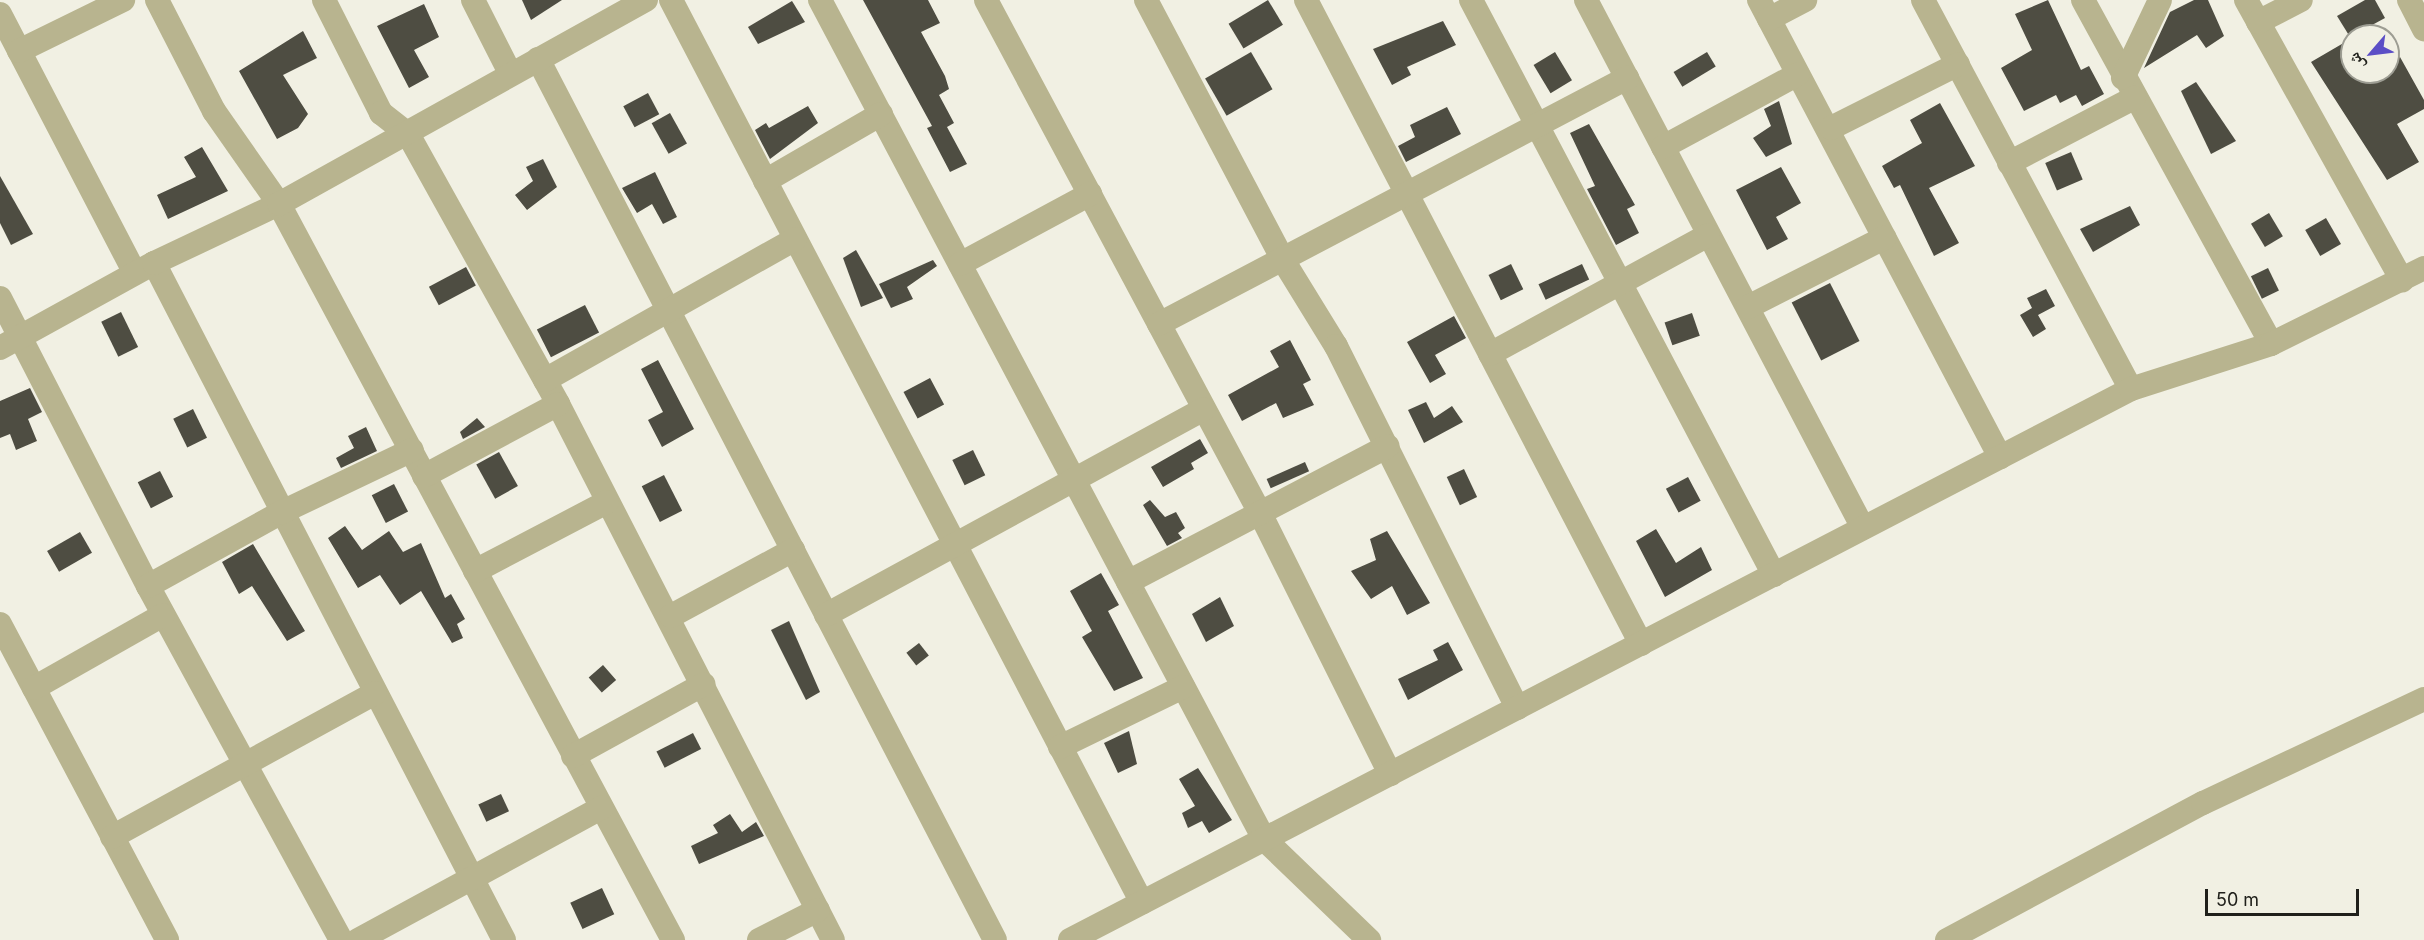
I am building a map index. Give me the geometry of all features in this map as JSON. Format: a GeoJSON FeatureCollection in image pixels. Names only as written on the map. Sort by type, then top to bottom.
{"type":"FeatureCollection","features":[{"type":"Feature","properties":{"kind":"street"},"geometry":{"type":"LineString","coordinates":[[19,51],[123,0]]}},
{"type":"Feature","properties":{"kind":"street"},"geometry":{"type":"LineString","coordinates":[[157,0],[214,111],[279,204],[673,940]]}},
{"type":"Feature","properties":{"kind":"street"},"geometry":{"type":"LineString","coordinates":[[324,0],[381,113],[408,134],[558,404],[607,502],[671,616],[833,940]]}},
{"type":"Feature","properties":{"kind":"street"},"geometry":{"type":"LineString","coordinates":[[473,0],[510,73]]}},
{"type":"Feature","properties":{"kind":"street"},"geometry":{"type":"LineString","coordinates":[[671,0],[1142,903]]}},
{"type":"Feature","properties":{"kind":"street"},"geometry":{"type":"LineString","coordinates":[[820,0],[1264,839],[1369,940]]}},
{"type":"Feature","properties":{"kind":"street"},"geometry":{"type":"LineString","coordinates":[[1146,0],[1283,260],[1388,446],[1517,708]]}},
{"type":"Feature","properties":{"kind":"street"},"geometry":{"type":"LineString","coordinates":[[1306,0],[1641,644]]}},
{"type":"Feature","properties":{"kind":"street"},"geometry":{"type":"LineString","coordinates":[[1471,0],[1534,124],[1774,574]]}},
{"type":"Feature","properties":{"kind":"street"},"geometry":{"type":"LineString","coordinates":[[1586,0],[1863,528]]}},
{"type":"Feature","properties":{"kind":"street"},"geometry":{"type":"LineString","coordinates":[[1805,0],[1764,10],[1798,74],[1831,128],[1884,238],[2000,457]]}},
{"type":"Feature","properties":{"kind":"street"},"geometry":{"type":"LineString","coordinates":[[1923,0],[2131,389]]}},
{"type":"Feature","properties":{"kind":"street"},"geometry":{"type":"LineString","coordinates":[[2083,0],[2129,88],[2271,344]]}},
{"type":"Feature","properties":{"kind":"street"},"geometry":{"type":"LineString","coordinates":[[2009,163],[2129,88],[2160,0]]}},
{"type":"Feature","properties":{"kind":"street"},"geometry":{"type":"LineString","coordinates":[[2246,0],[2402,280]]}},
{"type":"Feature","properties":{"kind":"street"},"geometry":{"type":"LineString","coordinates":[[2258,22],[2301,0]]}},
{"type":"Feature","properties":{"kind":"street"},"geometry":{"type":"LineString","coordinates":[[2409,0],[2424,28]]}},
{"type":"Feature","properties":{"kind":"street"},"geometry":{"type":"LineString","coordinates":[[0,348],[145,268],[279,204],[408,134],[510,73],[640,2]]}},
{"type":"Feature","properties":{"kind":"street"},"geometry":{"type":"LineString","coordinates":[[993,2],[1090,194],[1260,513],[1390,774]]}},
{"type":"Feature","properties":{"kind":"street"},"geometry":{"type":"LineString","coordinates":[[0,14],[19,51],[145,268],[280,513],[504,940]]}},
{"type":"Feature","properties":{"kind":"street"},"geometry":{"type":"LineString","coordinates":[[538,59],[995,940]]}},
{"type":"Feature","properties":{"kind":"street"},"geometry":{"type":"LineString","coordinates":[[1831,128],[1958,64]]}},
{"type":"Feature","properties":{"kind":"street"},"geometry":{"type":"LineString","coordinates":[[1663,147],[1798,74]]}},
{"type":"Feature","properties":{"kind":"street"},"geometry":{"type":"LineString","coordinates":[[1159,324],[1408,196],[1534,124],[1627,78]]}},
{"type":"Feature","properties":{"kind":"street"},"geometry":{"type":"LineString","coordinates":[[765,181],[881,114]]}},
{"type":"Feature","properties":{"kind":"street"},"geometry":{"type":"LineString","coordinates":[[960,264],[1090,194]]}},
{"type":"Feature","properties":{"kind":"street"},"geometry":{"type":"LineString","coordinates":[[1490,354],[1708,235]]}},
{"type":"Feature","properties":{"kind":"street"},"geometry":{"type":"LineString","coordinates":[[1748,307],[1884,238]]}},
{"type":"Feature","properties":{"kind":"street"},"geometry":{"type":"LineString","coordinates":[[545,380],[667,309],[795,239]]}},
{"type":"Feature","properties":{"kind":"street"},"geometry":{"type":"LineString","coordinates":[[1070,940],[2131,389],[2271,344],[2424,267]]}},
{"type":"Feature","properties":{"kind":"street"},"geometry":{"type":"LineString","coordinates":[[0,298],[163,615],[341,940]]}},
{"type":"Feature","properties":{"kind":"street"},"geometry":{"type":"LineString","coordinates":[[424,476],[558,404]]}},
{"type":"Feature","properties":{"kind":"street"},"geometry":{"type":"LineString","coordinates":[[826,615],[956,547],[1074,479],[1204,410]]}},
{"type":"Feature","properties":{"kind":"street"},"geometry":{"type":"LineString","coordinates":[[1128,582],[1388,446]]}},
{"type":"Feature","properties":{"kind":"street"},"geometry":{"type":"LineString","coordinates":[[148,586],[280,513],[412,450]]}},
{"type":"Feature","properties":{"kind":"street"},"geometry":{"type":"LineString","coordinates":[[475,571],[607,502]]}},
{"type":"Feature","properties":{"kind":"street"},"geometry":{"type":"LineString","coordinates":[[671,616],[793,550]]}},
{"type":"Feature","properties":{"kind":"street"},"geometry":{"type":"LineString","coordinates":[[34,688],[163,615]]}},
{"type":"Feature","properties":{"kind":"street"},"geometry":{"type":"LineString","coordinates":[[0,624],[167,940]]}},
{"type":"Feature","properties":{"kind":"street"},"geometry":{"type":"LineString","coordinates":[[573,756],[704,684]]}},
{"type":"Feature","properties":{"kind":"street"},"geometry":{"type":"LineString","coordinates":[[1060,747],[1183,687]]}},
{"type":"Feature","properties":{"kind":"street"},"geometry":{"type":"LineString","coordinates":[[112,837],[243,761],[375,693]]}},
{"type":"Feature","properties":{"kind":"street"},"geometry":{"type":"LineString","coordinates":[[1947,940],[2203,803],[2424,699]]}},
{"type":"Feature","properties":{"kind":"street"},"geometry":{"type":"LineString","coordinates":[[358,940],[601,808]]}},
{"type":"Feature","properties":{"kind":"street"},"geometry":{"type":"LineString","coordinates":[[759,940],[818,910]]}},
{"type":"Feature","properties":{"kind":"building"},"geometry":{"type":"Polygon","coordinates":[[[522,0],[562,0],[531,20],[522,0]]]}},
{"type":"Feature","properties":{"kind":"building"},"geometry":{"type":"Polygon","coordinates":[[[863,0],[928,0],[940,23],[921,32],[945,76],[949,89],[939,95],[954,123],[947,127],[967,164],[950,172],[927,128],[932,126],[863,0]]]}},
{"type":"Feature","properties":{"kind":"building"},"geometry":{"type":"Polygon","coordinates":[[[1268,0],[1283,25],[1244,49],[1229,24],[1268,0]]]}},
{"type":"Feature","properties":{"kind":"building"},"geometry":{"type":"Polygon","coordinates":[[[2048,0],[2081,70],[2089,66],[2104,94],[2082,106],[2076,95],[2060,103],[2056,95],[2024,111],[2001,68],[2032,50],[2015,14],[2048,0]]]}},
{"type":"Feature","properties":{"kind":"building"},"geometry":{"type":"Polygon","coordinates":[[[2194,0],[2208,0],[2224,36],[2206,48],[2197,35],[2144,68],[2170,12],[2194,0]]]}},
{"type":"Feature","properties":{"kind":"building"},"geometry":{"type":"Polygon","coordinates":[[[2365,0],[2375,0],[2385,18],[2374,24],[2342,24],[2337,16],[2365,0]]]}},
{"type":"Feature","properties":{"kind":"building"},"geometry":{"type":"Polygon","coordinates":[[[792,1],[805,22],[758,44],[748,27],[792,1]]]}},
{"type":"Feature","properties":{"kind":"building"},"geometry":{"type":"Polygon","coordinates":[[[424,4],[439,37],[414,50],[429,77],[409,88],[377,26],[424,4]]]}},
{"type":"Feature","properties":{"kind":"building"},"geometry":{"type":"Polygon","coordinates":[[[1443,21],[1456,45],[1407,67],[1411,75],[1392,85],[1373,49],[1443,21]]]}},
{"type":"Feature","properties":{"kind":"building"},"geometry":{"type":"Polygon","coordinates":[[[303,31],[317,58],[283,75],[308,114],[298,128],[277,139],[239,71],[303,31]]]}},
{"type":"Feature","properties":{"kind":"building"},"geometry":{"type":"Polygon","coordinates":[[[2340,45],[2340,84],[2400,84],[2400,57],[2424,100],[2424,109],[2397,124],[2419,162],[2387,180],[2311,62],[2340,45]]]}},
{"type":"Feature","properties":{"kind":"building"},"geometry":{"type":"Polygon","coordinates":[[[1251,52],[1272,89],[1227,116],[1205,78],[1251,52]]]}},
{"type":"Feature","properties":{"kind":"building"},"geometry":{"type":"Polygon","coordinates":[[[1555,52],[1572,80],[1551,93],[1534,65],[1555,52]]]}},
{"type":"Feature","properties":{"kind":"building"},"geometry":{"type":"Polygon","coordinates":[[[1707,52],[1716,67],[1682,87],[1674,72],[1707,52]]]}},
{"type":"Feature","properties":{"kind":"building"},"geometry":{"type":"Polygon","coordinates":[[[2196,82],[2236,141],[2211,154],[2181,91],[2196,82]]]}},
{"type":"Feature","properties":{"kind":"building"},"geometry":{"type":"Polygon","coordinates":[[[648,93],[659,114],[635,127],[623,106],[648,93]]]}},
{"type":"Feature","properties":{"kind":"building"},"geometry":{"type":"Polygon","coordinates":[[[1779,101],[1792,144],[1766,157],[1753,138],[1771,126],[1764,109],[1779,101]]]}},
{"type":"Feature","properties":{"kind":"building"},"geometry":{"type":"Polygon","coordinates":[[[1940,103],[1975,166],[1929,188],[1959,243],[1934,256],[1900,185],[1894,188],[1882,166],[1922,143],[1910,120],[1940,103]]]}},
{"type":"Feature","properties":{"kind":"building"},"geometry":{"type":"Polygon","coordinates":[[[808,106],[818,123],[770,159],[755,130],[766,123],[769,128],[808,106]]]}},
{"type":"Feature","properties":{"kind":"building"},"geometry":{"type":"Polygon","coordinates":[[[1447,107],[1461,134],[1406,162],[1398,146],[1415,137],[1410,125],[1447,107]]]}},
{"type":"Feature","properties":{"kind":"building"},"geometry":{"type":"Polygon","coordinates":[[[670,113],[687,144],[669,154],[652,123],[670,113]]]}},
{"type":"Feature","properties":{"kind":"building"},"geometry":{"type":"Polygon","coordinates":[[[1589,124],[1635,205],[1627,209],[1639,233],[1616,245],[1587,189],[1595,186],[1570,133],[1589,124]]]}},
{"type":"Feature","properties":{"kind":"building"},"geometry":{"type":"Polygon","coordinates":[[[202,147],[228,191],[168,219],[157,195],[196,177],[184,157],[202,147]]]}},
{"type":"Feature","properties":{"kind":"building"},"geometry":{"type":"Polygon","coordinates":[[[2071,152],[2083,180],[2057,191],[2045,163],[2071,152]]]}},
{"type":"Feature","properties":{"kind":"building"},"geometry":{"type":"Polygon","coordinates":[[[543,159],[557,187],[527,210],[515,195],[533,181],[526,167],[543,159]]]}},
{"type":"Feature","properties":{"kind":"building"},"geometry":{"type":"Polygon","coordinates":[[[1781,167],[1801,203],[1776,217],[1788,239],[1767,250],[1736,190],[1781,167]]]}},
{"type":"Feature","properties":{"kind":"building"},"geometry":{"type":"Polygon","coordinates":[[[655,172],[677,217],[663,224],[652,204],[637,213],[622,188],[655,172]]]}},
{"type":"Feature","properties":{"kind":"building"},"geometry":{"type":"Polygon","coordinates":[[[0,176],[33,234],[11,245],[0,223],[0,176]]]}},
{"type":"Feature","properties":{"kind":"building"},"geometry":{"type":"Polygon","coordinates":[[[2130,206],[2140,225],[2093,252],[2080,229],[2130,206]]]}},
{"type":"Feature","properties":{"kind":"building"},"geometry":{"type":"Polygon","coordinates":[[[2269,213],[2283,236],[2265,247],[2251,224],[2269,213]]]}},
{"type":"Feature","properties":{"kind":"building"},"geometry":{"type":"Polygon","coordinates":[[[2326,218],[2341,244],[2320,256],[2305,230],[2326,218]]]}},
{"type":"Feature","properties":{"kind":"building"},"geometry":{"type":"Polygon","coordinates":[[[856,250],[883,298],[861,307],[843,258],[856,250]]]}},
{"type":"Feature","properties":{"kind":"building"},"geometry":{"type":"Polygon","coordinates":[[[933,260],[937,266],[907,287],[913,299],[891,308],[879,284],[933,260]]]}},
{"type":"Feature","properties":{"kind":"building"},"geometry":{"type":"Polygon","coordinates":[[[1511,264],[1523,289],[1501,300],[1489,275],[1511,264]]]}},
{"type":"Feature","properties":{"kind":"building"},"geometry":{"type":"Polygon","coordinates":[[[1582,264],[1589,279],[1546,300],[1538,284],[1582,264]]]}},
{"type":"Feature","properties":{"kind":"building"},"geometry":{"type":"Polygon","coordinates":[[[466,267],[476,286],[439,305],[429,287],[466,267]]]}},
{"type":"Feature","properties":{"kind":"building"},"geometry":{"type":"Polygon","coordinates":[[[2268,268],[2279,290],[2262,299],[2251,276],[2268,268]]]}},
{"type":"Feature","properties":{"kind":"building"},"geometry":{"type":"Polygon","coordinates":[[[1830,283],[1860,341],[1821,360],[1792,303],[1830,283]]]}},
{"type":"Feature","properties":{"kind":"building"},"geometry":{"type":"Polygon","coordinates":[[[2046,289],[2055,306],[2038,315],[2046,329],[2033,337],[2020,315],[2032,308],[2027,298],[2046,289]]]}},
{"type":"Feature","properties":{"kind":"building"},"geometry":{"type":"Polygon","coordinates":[[[585,305],[599,333],[551,357],[537,330],[585,305]]]}},
{"type":"Feature","properties":{"kind":"building"},"geometry":{"type":"Polygon","coordinates":[[[121,312],[138,347],[118,357],[101,322],[121,312]]]}},
{"type":"Feature","properties":{"kind":"building"},"geometry":{"type":"Polygon","coordinates":[[[1692,313],[1700,336],[1672,345],[1665,322],[1692,313]]]}},
{"type":"Feature","properties":{"kind":"building"},"geometry":{"type":"Polygon","coordinates":[[[1454,316],[1466,338],[1435,355],[1446,374],[1430,383],[1407,342],[1454,316]]]}},
{"type":"Feature","properties":{"kind":"building"},"geometry":{"type":"Polygon","coordinates":[[[1290,340],[1311,380],[1303,384],[1314,405],[1283,418],[1276,403],[1242,421],[1228,395],[1279,367],[1270,351],[1290,340]]]}},
{"type":"Feature","properties":{"kind":"building"},"geometry":{"type":"Polygon","coordinates":[[[658,360],[694,429],[662,447],[648,420],[663,412],[641,369],[658,360]]]}},
{"type":"Feature","properties":{"kind":"building"},"geometry":{"type":"Polygon","coordinates":[[[930,378],[944,404],[918,419],[904,392],[930,378]]]}},
{"type":"Feature","properties":{"kind":"building"},"geometry":{"type":"Polygon","coordinates":[[[30,388],[42,412],[28,419],[37,441],[16,450],[10,434],[0,438],[0,401],[30,388]]]}},
{"type":"Feature","properties":{"kind":"building"},"geometry":{"type":"Polygon","coordinates":[[[1426,402],[1434,418],[1452,406],[1463,422],[1424,443],[1408,410],[1426,402]]]}},
{"type":"Feature","properties":{"kind":"building"},"geometry":{"type":"Polygon","coordinates":[[[193,409],[207,438],[187,447],[173,419],[193,409]]]}},
{"type":"Feature","properties":{"kind":"building"},"geometry":{"type":"Polygon","coordinates":[[[477,418],[485,427],[463,439],[460,432],[477,418]]]}},
{"type":"Feature","properties":{"kind":"building"},"geometry":{"type":"Polygon","coordinates":[[[366,427],[377,451],[341,468],[336,458],[354,448],[348,436],[366,427]]]}},
{"type":"Feature","properties":{"kind":"building"},"geometry":{"type":"Polygon","coordinates":[[[1200,439],[1208,453],[1191,463],[1194,469],[1163,487],[1151,467],[1200,439]]]}},
{"type":"Feature","properties":{"kind":"building"},"geometry":{"type":"Polygon","coordinates":[[[973,450],[985,475],[965,485],[952,460],[973,450]]]}},
{"type":"Feature","properties":{"kind":"building"},"geometry":{"type":"Polygon","coordinates":[[[499,452],[518,486],[495,499],[476,465],[499,452]]]}},
{"type":"Feature","properties":{"kind":"building"},"geometry":{"type":"Polygon","coordinates":[[[1305,462],[1309,471],[1271,488],[1267,479],[1305,462]]]}},
{"type":"Feature","properties":{"kind":"building"},"geometry":{"type":"Polygon","coordinates":[[[1464,469],[1477,497],[1460,505],[1447,477],[1464,469]]]}},
{"type":"Feature","properties":{"kind":"building"},"geometry":{"type":"Polygon","coordinates":[[[160,471],[173,497],[151,508],[138,482],[160,471]]]}},
{"type":"Feature","properties":{"kind":"building"},"geometry":{"type":"Polygon","coordinates":[[[664,475],[682,511],[660,522],[642,486],[664,475]]]}},
{"type":"Feature","properties":{"kind":"building"},"geometry":{"type":"Polygon","coordinates":[[[1688,477],[1701,501],[1679,513],[1666,489],[1688,477]]]}},
{"type":"Feature","properties":{"kind":"building"},"geometry":{"type":"Polygon","coordinates":[[[394,484],[408,512],[386,523],[372,495],[394,484]]]}},
{"type":"Feature","properties":{"kind":"building"},"geometry":{"type":"Polygon","coordinates":[[[1150,500],[1165,517],[1176,512],[1185,528],[1178,533],[1182,538],[1167,546],[1143,505],[1150,500]]]}},
{"type":"Feature","properties":{"kind":"building"},"geometry":{"type":"Polygon","coordinates":[[[345,526],[362,550],[389,531],[403,552],[421,543],[445,598],[451,594],[465,619],[457,624],[463,638],[452,643],[421,591],[400,605],[380,575],[358,588],[328,538],[345,526]]]}},
{"type":"Feature","properties":{"kind":"building"},"geometry":{"type":"Polygon","coordinates":[[[1656,529],[1676,563],[1701,547],[1712,570],[1665,597],[1636,541],[1656,529]]]}},
{"type":"Feature","properties":{"kind":"building"},"geometry":{"type":"Polygon","coordinates":[[[1387,531],[1430,603],[1407,615],[1392,586],[1371,599],[1351,571],[1376,560],[1370,539],[1387,531]]]}},
{"type":"Feature","properties":{"kind":"building"},"geometry":{"type":"Polygon","coordinates":[[[80,532],[92,553],[59,572],[47,551],[80,532]]]}},
{"type":"Feature","properties":{"kind":"building"},"geometry":{"type":"Polygon","coordinates":[[[253,544],[305,631],[287,641],[252,586],[239,594],[222,562],[253,544]]]}},
{"type":"Feature","properties":{"kind":"building"},"geometry":{"type":"Polygon","coordinates":[[[1101,573],[1119,605],[1108,611],[1143,678],[1114,691],[1082,637],[1092,631],[1070,591],[1101,573]]]}},
{"type":"Feature","properties":{"kind":"building"},"geometry":{"type":"Polygon","coordinates":[[[1220,597],[1234,626],[1206,642],[1192,614],[1220,597]]]}},
{"type":"Feature","properties":{"kind":"building"},"geometry":{"type":"Polygon","coordinates":[[[789,621],[820,692],[806,700],[771,630],[789,621]]]}},
{"type":"Feature","properties":{"kind":"building"},"geometry":{"type":"Polygon","coordinates":[[[1448,642],[1463,670],[1408,700],[1398,679],[1438,660],[1433,650],[1448,642]]]}},
{"type":"Feature","properties":{"kind":"building"},"geometry":{"type":"Polygon","coordinates":[[[919,643],[929,656],[916,665],[906,653],[919,643]]]}},
{"type":"Feature","properties":{"kind":"building"},"geometry":{"type":"Polygon","coordinates":[[[603,665],[616,680],[602,693],[589,677],[603,665]]]}},
{"type":"Feature","properties":{"kind":"building"},"geometry":{"type":"Polygon","coordinates":[[[1129,731],[1137,764],[1118,773],[1104,743],[1129,731]]]}},
{"type":"Feature","properties":{"kind":"building"},"geometry":{"type":"Polygon","coordinates":[[[693,733],[701,749],[665,768],[656,752],[693,733]]]}},
{"type":"Feature","properties":{"kind":"building"},"geometry":{"type":"Polygon","coordinates":[[[1198,768],[1232,820],[1209,833],[1202,821],[1188,828],[1182,813],[1195,806],[1179,779],[1198,768]]]}},
{"type":"Feature","properties":{"kind":"building"},"geometry":{"type":"Polygon","coordinates":[[[501,794],[509,811],[486,822],[478,805],[501,794]]]}},
{"type":"Feature","properties":{"kind":"building"},"geometry":{"type":"Polygon","coordinates":[[[730,814],[742,832],[756,822],[764,836],[699,864],[691,846],[718,833],[713,825],[730,814]]]}},
{"type":"Feature","properties":{"kind":"building"},"geometry":{"type":"Polygon","coordinates":[[[602,888],[614,914],[583,929],[570,903],[602,888]]]}}]}
